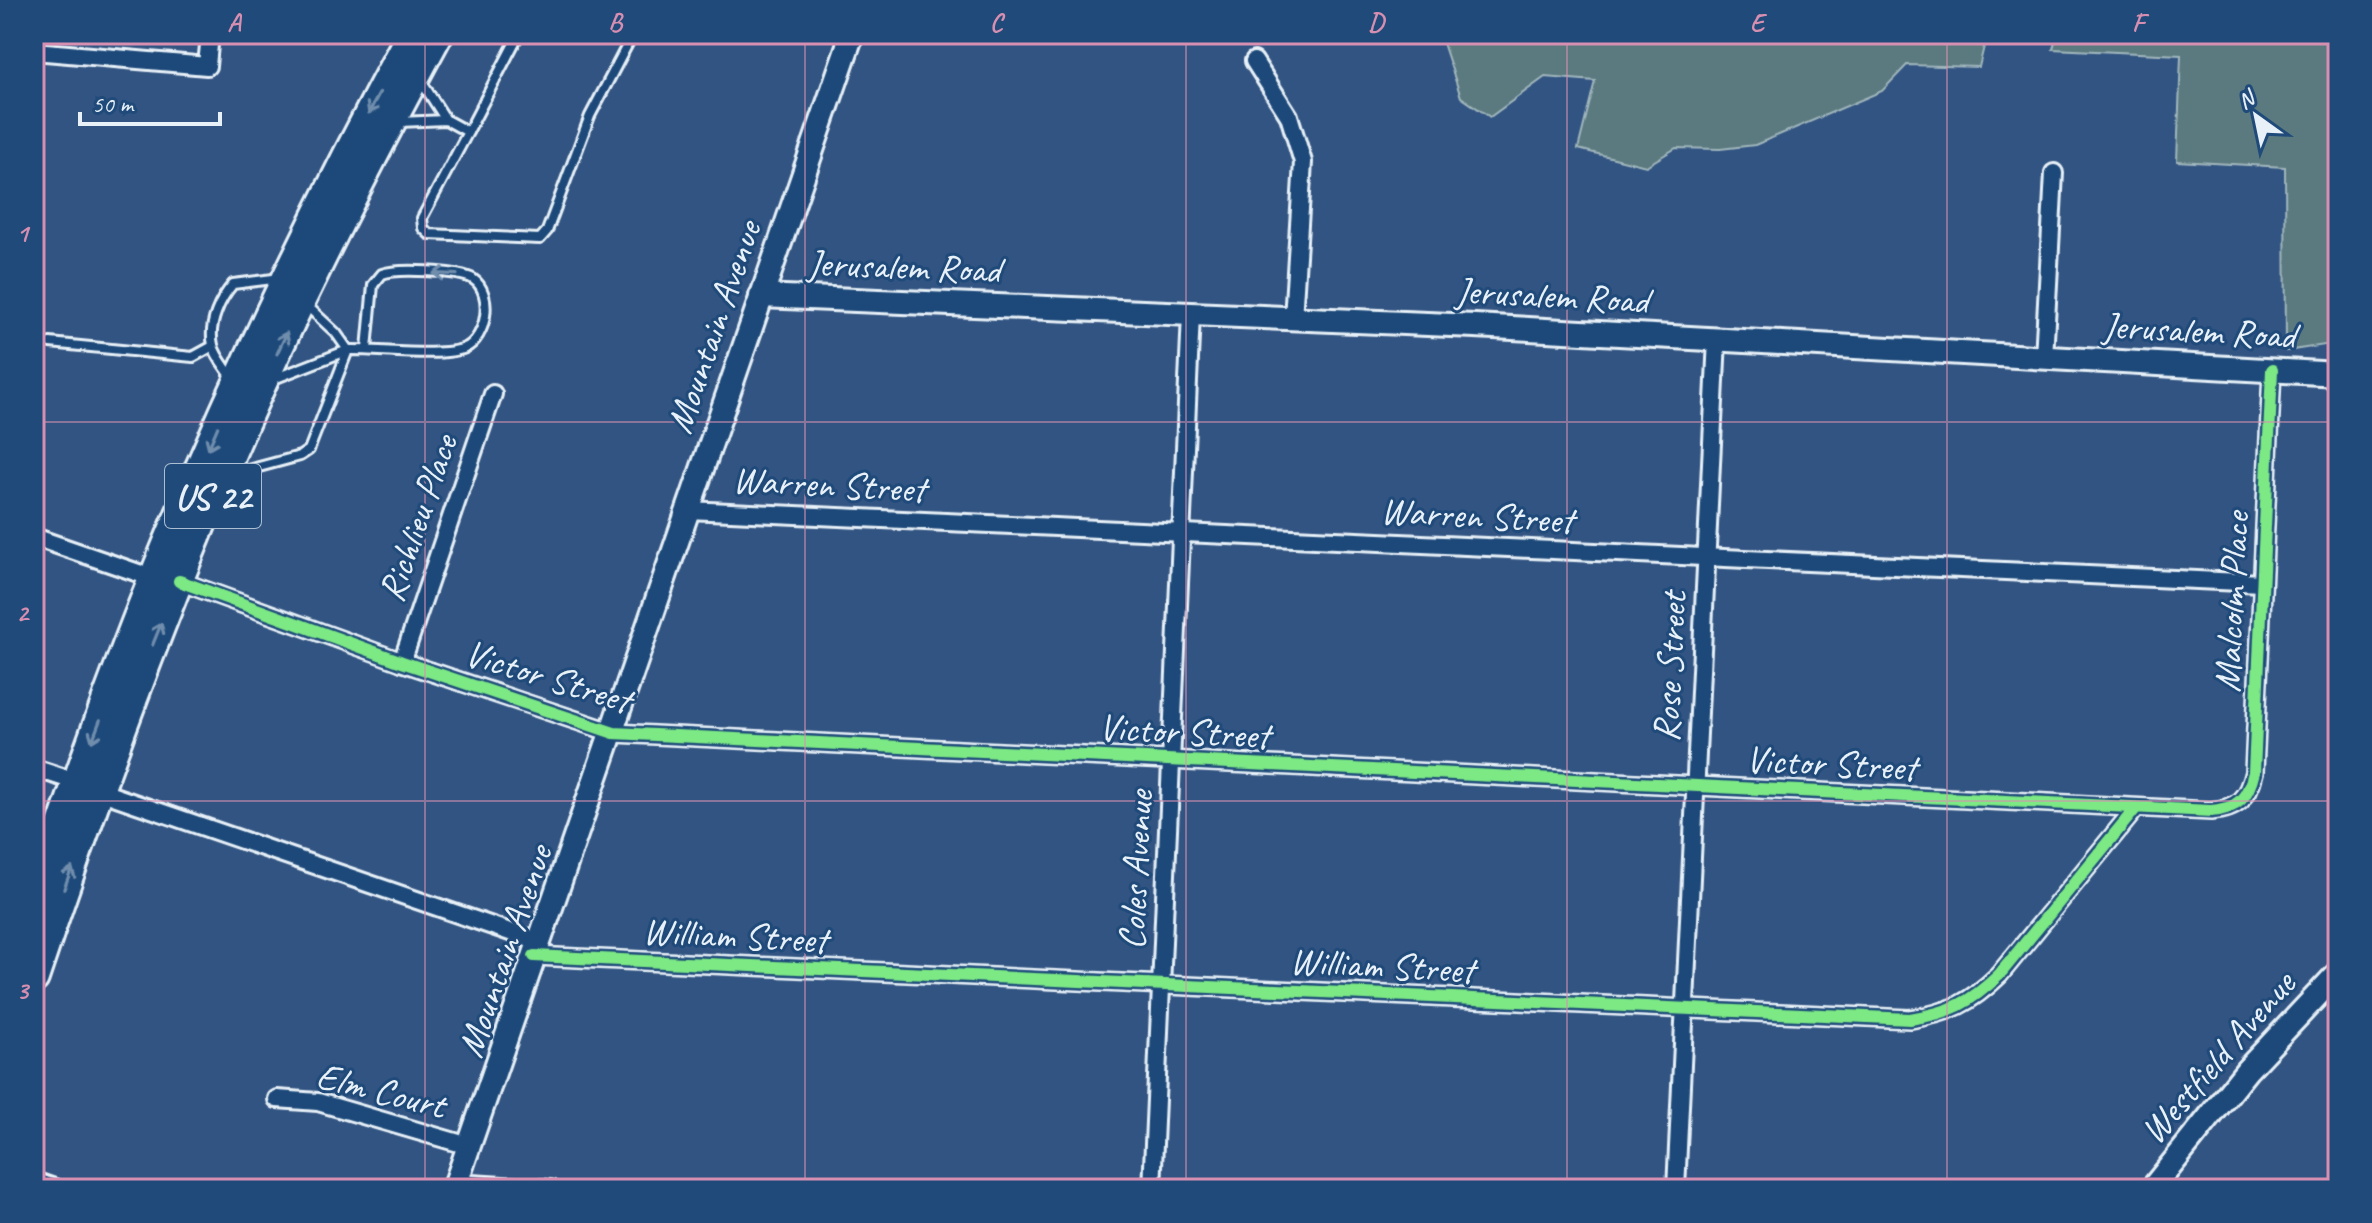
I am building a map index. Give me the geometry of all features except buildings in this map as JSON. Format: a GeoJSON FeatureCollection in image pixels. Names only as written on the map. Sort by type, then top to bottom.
{"type":"FeatureCollection","features":[{"type":"Feature","properties":{"kind":"highway","name":"US 22"},"geometry":{"type":"LineString","coordinates":[[34,908],[142,671],[166,580],[249,384],[411,34]]}},
{"type":"Feature","properties":{"kind":"highway","name":"US 22"},"geometry":{"type":"LineString","coordinates":[[294,289],[438,34]]}},
{"type":"Feature","properties":{"kind":"highway","name":"US 22"},"geometry":{"type":"LineString","coordinates":[[166,580],[221,477],[249,384]]}},
{"type":"Feature","properties":{"kind":"highway","name":"US 22"},"geometry":{"type":"LineString","coordinates":[[34,978],[88,787]]}},
{"type":"Feature","properties":{"kind":"street"},"geometry":{"type":"LineString","coordinates":[[34,51],[207,66],[210,34]]}},
{"type":"Feature","properties":{"kind":"street","name":"Mountain Avenue"},"geometry":{"type":"LineString","coordinates":[[455,1186],[852,34]]}},
{"type":"Feature","properties":{"kind":"street"},"geometry":{"type":"LineString","coordinates":[[1254,61],[1289,116],[1303,162],[1293,319]]}},
{"type":"Feature","properties":{"kind":"street"},"geometry":{"type":"LineString","coordinates":[[2044,358],[2054,173]]}},
{"type":"Feature","properties":{"kind":"street","name":"Jerusalem Road"},"geometry":{"type":"LineString","coordinates":[[761,296],[1717,339],[2338,374]]}},
{"type":"Feature","properties":{"kind":"street","name":"Coles Avenue"},"geometry":{"type":"LineString","coordinates":[[1152,1189],[1191,314]]}},
{"type":"Feature","properties":{"kind":"street","name":"Rose Street"},"geometry":{"type":"LineString","coordinates":[[1676,1189],[1717,339]]}},
{"type":"Feature","properties":{"kind":"street","name":"Malcolm Place"},"geometry":{"type":"LineString","coordinates":[[2211,811],[2235,805],[2244,797],[2251,786],[2254,772],[2272,370]]}},
{"type":"Feature","properties":{"kind":"street","name":"Richlieu Place"},"geometry":{"type":"LineString","coordinates":[[402,662],[493,394]]}},
{"type":"Feature","properties":{"kind":"street","name":"Warren Street"},"geometry":{"type":"LineString","coordinates":[[688,510],[2262,583]]}},
{"type":"Feature","properties":{"kind":"street","name":"Victor Street"},"geometry":{"type":"LineString","coordinates":[[34,537],[611,732],[2211,811]]}},
{"type":"Feature","properties":{"kind":"street","name":"William Street"},"geometry":{"type":"LineString","coordinates":[[34,768],[537,949],[1161,985],[1910,1019],[1935,1015],[1981,993],[2136,808]]}},
{"type":"Feature","properties":{"kind":"street","name":"Westfield Avenue"},"geometry":{"type":"LineString","coordinates":[[2152,1189],[2247,1070],[2338,973]]}},
{"type":"Feature","properties":{"kind":"street","name":"Elm Court"},"geometry":{"type":"LineString","coordinates":[[277,1099],[318,1102],[469,1146]]}},
{"type":"Feature","properties":{"kind":"street"},"geometry":{"type":"LineString","coordinates":[[34,1181],[57,1189]]}},
{"type":"Feature","properties":{"kind":"street"},"geometry":{"type":"LineString","coordinates":[[455,1186],[550,1189]]}},
{"type":"Feature","properties":{"kind":"lane"},"geometry":{"type":"LineString","coordinates":[[519,34],[422,218],[423,228],[433,236],[540,239],[547,231],[590,116],[633,34]]}},
{"type":"Feature","properties":{"kind":"lane"},"geometry":{"type":"LineString","coordinates":[[416,74],[446,120],[468,132]]}},
{"type":"Feature","properties":{"kind":"lane"},"geometry":{"type":"LineString","coordinates":[[391,122],[446,120]]}},
{"type":"Feature","properties":{"kind":"lane"},"geometry":{"type":"LineString","coordinates":[[348,350],[294,289],[233,284],[219,305],[213,329],[213,346],[249,384],[348,350],[448,352],[468,347],[480,333],[485,315],[483,295],[477,281],[466,275],[395,271],[382,274],[373,285],[367,349]]}},
{"type":"Feature","properties":{"kind":"lane"},"geometry":{"type":"LineString","coordinates":[[50,343],[193,357],[213,346]]}},
{"type":"Feature","properties":{"kind":"lane"},"geometry":{"type":"LineString","coordinates":[[221,477],[300,456],[309,450],[348,350]]}},
{"type":"Feature","properties":{"kind":"green space"},"geometry":{"type":"Polygon","coordinates":[[[1440,34],[1987,34],[1979,67],[1907,65],[1882,91],[1755,145],[1720,149],[1676,148],[1646,166],[1578,149],[1595,81],[1545,77],[1490,117],[1461,97],[1440,34]]]}},
{"type":"Feature","properties":{"kind":"green space"},"geometry":{"type":"Polygon","coordinates":[[[2057,34],[2338,34],[2338,343],[2286,351],[2285,167],[2177,161],[2181,55],[2053,49],[2057,34]]]}},
{"type":"Feature","properties":{"kind":"cycle path"},"geometry":{"type":"LineString","coordinates":[[179,581],[402,662],[614,733],[2211,811],[2235,805],[2249,789],[2254,772],[2272,370]]}},
{"type":"Feature","properties":{"kind":"cycle path"},"geometry":{"type":"LineString","coordinates":[[534,956],[1910,1019],[1937,1014],[1959,1005],[1999,975],[2136,808]]}}]}
